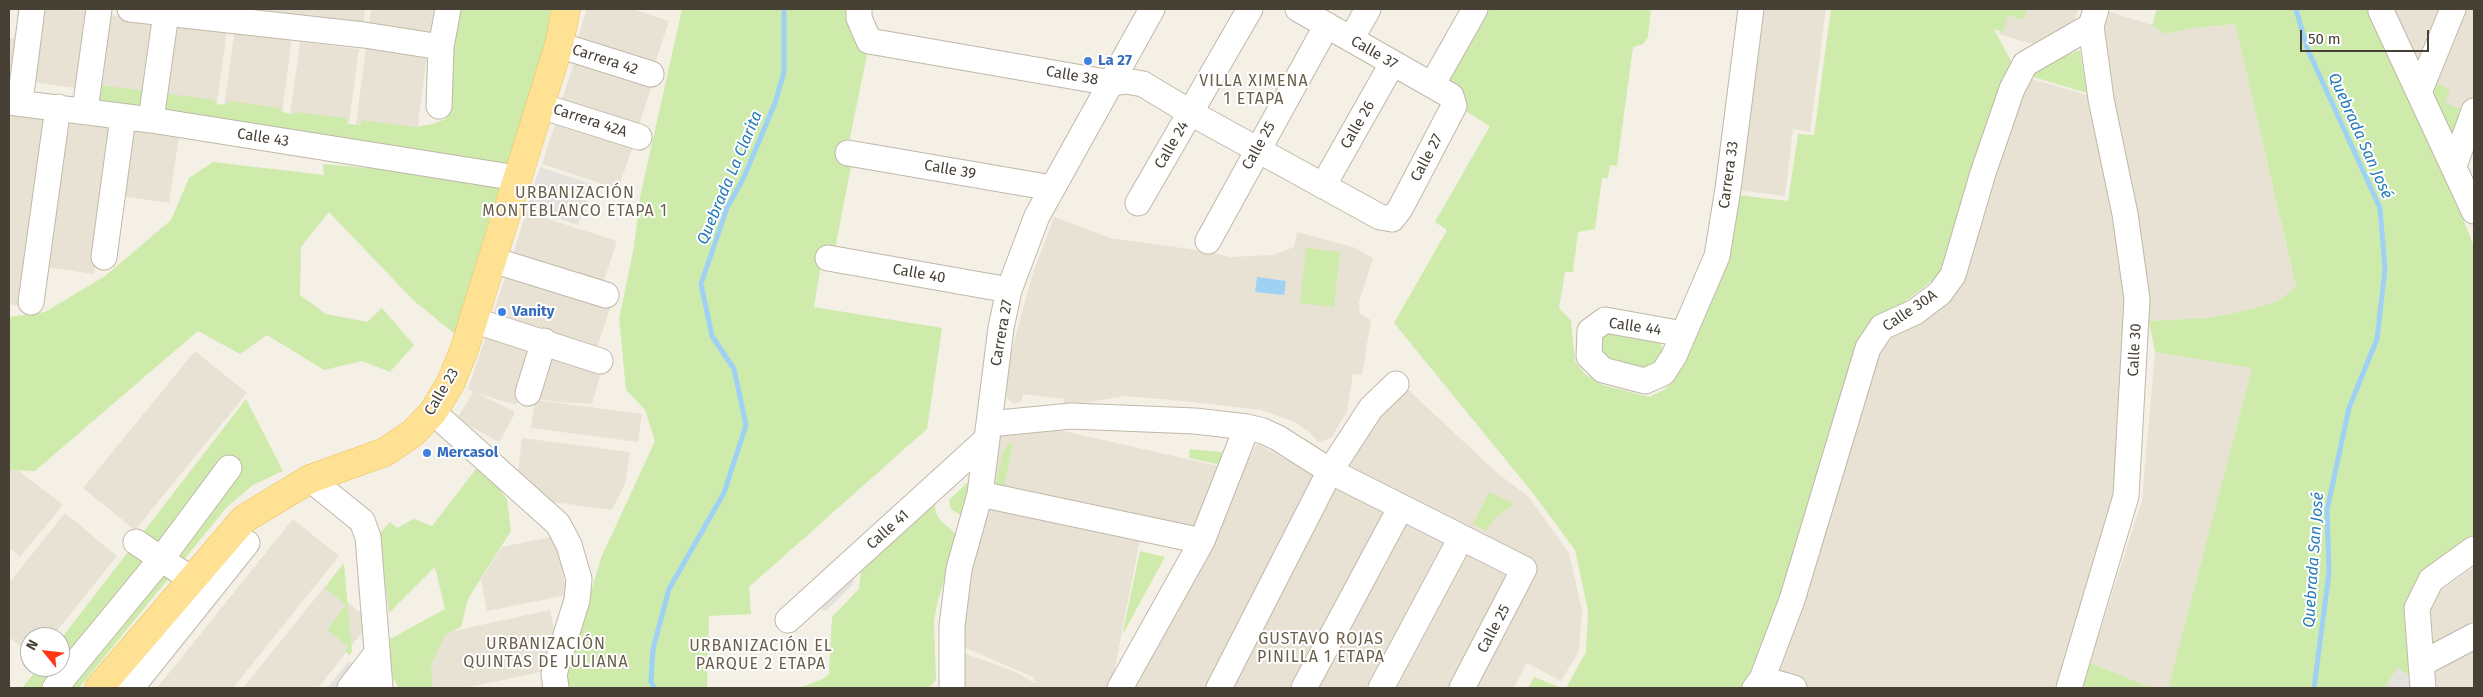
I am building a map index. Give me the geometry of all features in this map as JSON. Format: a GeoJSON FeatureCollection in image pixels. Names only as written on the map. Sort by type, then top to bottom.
{"type":"FeatureCollection","features":[{"type":"Feature","properties":{"kind":"main road","name":"Calle 23"},"geometry":{"type":"LineString","coordinates":[[99,688],[244,519],[310,479],[385,452],[413,433],[433,412],[451,382],[493,260],[559,45],[566,9]]}},
{"type":"Feature","properties":{"kind":"street"},"geometry":{"type":"LineString","coordinates":[[85,110],[99,9]]}},
{"type":"Feature","properties":{"kind":"street"},"geometry":{"type":"LineString","coordinates":[[130,9],[364,35],[441,47]]}},
{"type":"Feature","properties":{"kind":"street"},"geometry":{"type":"LineString","coordinates":[[439,106],[441,47],[448,9]]}},
{"type":"Feature","properties":{"kind":"street","name":"Calle 38"},"geometry":{"type":"LineString","coordinates":[[859,9],[858,18],[870,41],[1111,83],[1126,81],[1143,84],[1191,113],[1380,218],[1392,219]]}},
{"type":"Feature","properties":{"kind":"street","name":"Carrera 27"},"geometry":{"type":"LineString","coordinates":[[952,688],[952,626],[959,569],[980,494],[1001,328],[1010,290],[1037,216],[1152,9]]}},
{"type":"Feature","properties":{"kind":"street","name":"Calle 24"},"geometry":{"type":"LineString","coordinates":[[1138,202],[1250,9]]}},
{"type":"Feature","properties":{"kind":"street","name":"Calle 37"},"geometry":{"type":"LineString","coordinates":[[1298,9],[1392,64],[1442,90]]}},
{"type":"Feature","properties":{"kind":"street"},"geometry":{"type":"LineString","coordinates":[[1351,39],[1368,9]]}},
{"type":"Feature","properties":{"kind":"street"},"geometry":{"type":"LineString","coordinates":[[1442,90],[1475,9]]}},
{"type":"Feature","properties":{"kind":"street","name":"Carrera 33"},"geometry":{"type":"LineString","coordinates":[[1590,344],[1603,370],[1645,381],[1663,373],[1674,356],[1717,256],[1728,189],[1750,9]]}},
{"type":"Feature","properties":{"kind":"street"},"geometry":{"type":"LineString","coordinates":[[2382,9],[2474,211]]}},
{"type":"Feature","properties":{"kind":"street"},"geometry":{"type":"LineString","coordinates":[[2420,90],[2453,9]]}},
{"type":"Feature","properties":{"kind":"street"},"geometry":{"type":"LineString","coordinates":[[151,120],[166,14]]}},
{"type":"Feature","properties":{"kind":"street","name":"Calle 30A"},"geometry":{"type":"LineString","coordinates":[[1759,684],[1792,600],[1868,348],[1882,327],[1915,312],[1940,293],[1953,275],[1983,173],[2008,98],[2025,64],[2093,17]]}},
{"type":"Feature","properties":{"kind":"street","name":"Calle 30"},"geometry":{"type":"LineString","coordinates":[[2070,688],[2126,496],[2137,299],[2124,214],[2101,99],[2093,17]]}},
{"type":"Feature","properties":{"kind":"street"},"geometry":{"type":"LineString","coordinates":[[14,102],[23,24]]}},
{"type":"Feature","properties":{"kind":"street","name":"Calle 25"},"geometry":{"type":"LineString","coordinates":[[1208,241],[1327,25]]}},
{"type":"Feature","properties":{"kind":"street","name":"Carrera 42"},"geometry":{"type":"LineString","coordinates":[[559,45],[651,74]]}},
{"type":"Feature","properties":{"kind":"street","name":"Calle 26"},"geometry":{"type":"LineString","coordinates":[[1323,186],[1392,64]]}},
{"type":"Feature","properties":{"kind":"street","name":"Calle 27"},"geometry":{"type":"LineString","coordinates":[[1392,219],[1400,209],[1454,106],[1442,90]]}},
{"type":"Feature","properties":{"kind":"street","name":"Calle 43"},"geometry":{"type":"LineString","coordinates":[[14,102],[85,110],[517,178]]}},
{"type":"Feature","properties":{"kind":"street","name":"Carrera 42A"},"geometry":{"type":"LineString","coordinates":[[541,106],[639,137]]}},
{"type":"Feature","properties":{"kind":"street"},"geometry":{"type":"LineString","coordinates":[[31,302],[58,107]]}},
{"type":"Feature","properties":{"kind":"street"},"geometry":{"type":"LineString","coordinates":[[2454,166],[2474,111]]}},
{"type":"Feature","properties":{"kind":"street"},"geometry":{"type":"LineString","coordinates":[[104,257],[123,117]]}},
{"type":"Feature","properties":{"kind":"street","name":"Calle 39"},"geometry":{"type":"LineString","coordinates":[[848,153],[1052,188]]}},
{"type":"Feature","properties":{"kind":"street","name":"Calle 40"},"geometry":{"type":"LineString","coordinates":[[828,258],[1010,290]]}},
{"type":"Feature","properties":{"kind":"street"},"geometry":{"type":"LineString","coordinates":[[493,260],[606,295]]}},
{"type":"Feature","properties":{"kind":"street"},"geometry":{"type":"LineString","coordinates":[[473,320],[600,361]]}},
{"type":"Feature","properties":{"kind":"street","name":"Calle 44"},"geometry":{"type":"LineString","coordinates":[[1590,344],[1605,320],[1683,334]]}},
{"type":"Feature","properties":{"kind":"street"},"geometry":{"type":"LineString","coordinates":[[528,393],[544,342]]}},
{"type":"Feature","properties":{"kind":"street"},"geometry":{"type":"LineString","coordinates":[[1219,688],[1330,471],[1371,408],[1396,384]]}},
{"type":"Feature","properties":{"kind":"street"},"geometry":{"type":"LineString","coordinates":[[433,412],[558,524],[570,544],[578,578],[577,600],[554,674],[556,688]]}},
{"type":"Feature","properties":{"kind":"street"},"geometry":{"type":"LineString","coordinates":[[988,432],[1071,416],[1195,421],[1247,427],[1278,438],[1330,471],[1461,538],[1381,688]]}},
{"type":"Feature","properties":{"kind":"street"},"geometry":{"type":"LineString","coordinates":[[1120,688],[1202,541],[1247,427]]}},
{"type":"Feature","properties":{"kind":"street","name":"Calle 41"},"geometry":{"type":"LineString","coordinates":[[788,620],[988,432]]}},
{"type":"Feature","properties":{"kind":"street"},"geometry":{"type":"LineString","coordinates":[[55,688],[162,558],[229,468]]}},
{"type":"Feature","properties":{"kind":"street"},"geometry":{"type":"LineString","coordinates":[[310,479],[362,521],[368,537],[380,688]]}},
{"type":"Feature","properties":{"kind":"street"},"geometry":{"type":"LineString","coordinates":[[980,494],[1202,541]]}},
{"type":"Feature","properties":{"kind":"street"},"geometry":{"type":"LineString","coordinates":[[1304,688],[1401,507]]}},
{"type":"Feature","properties":{"kind":"street","name":"Calle 25"},"geometry":{"type":"LineString","coordinates":[[1461,538],[1524,570],[1462,688]]}},
{"type":"Feature","properties":{"kind":"street"},"geometry":{"type":"LineString","coordinates":[[136,542],[191,579]]}},
{"type":"Feature","properties":{"kind":"street"},"geometry":{"type":"LineString","coordinates":[[130,688],[247,543]]}},
{"type":"Feature","properties":{"kind":"street"},"geometry":{"type":"LineString","coordinates":[[2422,676],[2417,608],[2431,580],[2474,549]]}},
{"type":"Feature","properties":{"kind":"street"},"geometry":{"type":"LineString","coordinates":[[2422,676],[2474,636]]}},
{"type":"Feature","properties":{"kind":"street"},"geometry":{"type":"LineString","coordinates":[[350,688],[378,653]]}},
{"type":"Feature","properties":{"kind":"street"},"geometry":{"type":"LineString","coordinates":[[1759,684],[1794,688]]}},
{"type":"Feature","properties":{"kind":"shaded area"},"geometry":{"type":"Polygon","coordinates":[[[35,9],[94,11],[84,89],[25,81],[35,9]]]}},
{"type":"Feature","properties":{"kind":"shaded area"},"geometry":{"type":"Polygon","coordinates":[[[199,9],[365,9],[362,30],[199,9]]]}},
{"type":"Feature","properties":{"kind":"shaded area"},"geometry":{"type":"Polygon","coordinates":[[[371,9],[434,9],[430,39],[368,31],[371,9]]]}},
{"type":"Feature","properties":{"kind":"shaded area"},"geometry":{"type":"Polygon","coordinates":[[[587,9],[632,9],[669,21],[654,66],[577,41],[587,9]]]}},
{"type":"Feature","properties":{"kind":"shaded area"},"geometry":{"type":"Polygon","coordinates":[[[1751,9],[1826,9],[1810,132],[1793,129],[1785,196],[1728,189],[1751,9]]]}},
{"type":"Feature","properties":{"kind":"shaded area"},"geometry":{"type":"Polygon","coordinates":[[[2010,9],[2078,9],[2074,21],[2042,47],[1999,34],[2006,11],[2010,9]]]}},
{"type":"Feature","properties":{"kind":"shaded area"},"geometry":{"type":"Polygon","coordinates":[[[2391,9],[2447,9],[2420,80],[2391,9]]]}},
{"type":"Feature","properties":{"kind":"shaded area"},"geometry":{"type":"Polygon","coordinates":[[[2455,9],[2474,9],[2474,102],[2453,157],[2423,89],[2455,9]]]}},
{"type":"Feature","properties":{"kind":"shaded area"},"geometry":{"type":"Polygon","coordinates":[[[2107,11],[2152,25],[2165,34],[2193,28],[2235,24],[2296,288],[2278,301],[2210,318],[2149,321],[2150,302],[2136,216],[2100,53],[2107,11]]]}},
{"type":"Feature","properties":{"kind":"shaded area"},"geometry":{"type":"Polygon","coordinates":[[[101,14],[161,21],[150,99],[91,92],[101,14]]]}},
{"type":"Feature","properties":{"kind":"shaded area"},"geometry":{"type":"Polygon","coordinates":[[[167,23],[227,31],[216,109],[157,102],[167,23]]]}},
{"type":"Feature","properties":{"kind":"shaded area"},"geometry":{"type":"Polygon","coordinates":[[[235,29],[292,37],[282,113],[224,106],[235,29]]]}},
{"type":"Feature","properties":{"kind":"shaded area"},"geometry":{"type":"Polygon","coordinates":[[[9,38],[23,40],[9,99],[9,38]]]}},
{"type":"Feature","properties":{"kind":"shaded area"},"geometry":{"type":"Polygon","coordinates":[[[300,42],[359,49],[349,123],[290,116],[300,42]]]}},
{"type":"Feature","properties":{"kind":"shaded area"},"geometry":{"type":"Polygon","coordinates":[[[366,48],[427,56],[417,132],[356,124],[366,48]]]}},
{"type":"Feature","properties":{"kind":"shaded area"},"geometry":{"type":"Polygon","coordinates":[[[576,57],[653,82],[638,128],[561,103],[576,57]]]}},
{"type":"Feature","properties":{"kind":"shaded area"},"geometry":{"type":"Polygon","coordinates":[[[2018,75],[2101,99],[2125,214],[2128,456],[2069,688],[1755,688],[1868,348],[1940,293],[2018,75]]]}},
{"type":"Feature","properties":{"kind":"shaded area"},"geometry":{"type":"Polygon","coordinates":[[[9,112],[51,118],[22,306],[9,304],[9,112]]]}},
{"type":"Feature","properties":{"kind":"shaded area"},"geometry":{"type":"Polygon","coordinates":[[[557,118],[634,143],[618,189],[542,164],[557,118]]]}},
{"type":"Feature","properties":{"kind":"shaded area"},"geometry":{"type":"Polygon","coordinates":[[[60,119],[116,127],[94,274],[38,266],[60,119]]]}},
{"type":"Feature","properties":{"kind":"shaded area"},"geometry":{"type":"Polygon","coordinates":[[[125,129],[179,137],[169,203],[115,195],[125,129]]]}},
{"type":"Feature","properties":{"kind":"shaded area"},"geometry":{"type":"Polygon","coordinates":[[[540,167],[592,184],[578,225],[527,208],[540,167]]]}},
{"type":"Feature","properties":{"kind":"shaded area"},"geometry":{"type":"Polygon","coordinates":[[[526,212],[617,241],[602,286],[512,257],[526,212]]]}},
{"type":"Feature","properties":{"kind":"shaded area"},"geometry":{"type":"Polygon","coordinates":[[[1054,217],[1110,238],[1211,252],[1230,257],[1273,255],[1294,247],[1297,232],[1353,247],[1373,258],[1359,302],[1360,314],[1371,320],[1362,375],[1353,374],[1347,411],[1331,438],[1318,442],[1309,432],[1295,422],[1261,410],[1183,401],[1125,396],[1064,406],[1064,399],[1023,394],[1021,402],[1014,404],[1005,395],[1011,353],[1032,276],[1054,217]]]}},
{"type":"Feature","properties":{"kind":"shaded area"},"geometry":{"type":"Polygon","coordinates":[[[507,271],[611,305],[596,351],[492,317],[507,271]]]}},
{"type":"Feature","properties":{"kind":"shaded area"},"geometry":{"type":"Polygon","coordinates":[[[487,333],[534,348],[516,405],[476,393],[514,411],[514,415],[499,442],[457,419],[473,392],[468,389],[487,333]]]}},
{"type":"Feature","properties":{"kind":"shaded area"},"geometry":{"type":"Polygon","coordinates":[[[195,351],[247,393],[135,530],[83,488],[195,351]]]}},
{"type":"Feature","properties":{"kind":"shaded area"},"geometry":{"type":"Polygon","coordinates":[[[547,351],[602,369],[592,404],[532,398],[547,351]]]}},
{"type":"Feature","properties":{"kind":"shaded area"},"geometry":{"type":"Polygon","coordinates":[[[2155,352],[2252,368],[2168,688],[2153,688],[2090,663],[2142,500],[2155,352]]]}},
{"type":"Feature","properties":{"kind":"shaded area"},"geometry":{"type":"Polygon","coordinates":[[[1400,382],[1497,473],[1529,497],[1569,553],[1582,610],[1579,651],[1561,681],[1527,663],[1514,688],[1126,688],[1257,444],[1289,461],[1330,471],[1400,382]]]}},
{"type":"Feature","properties":{"kind":"shaded area"},"geometry":{"type":"Polygon","coordinates":[[[535,400],[642,414],[638,442],[531,428],[535,400]]]}},
{"type":"Feature","properties":{"kind":"shaded area"},"geometry":{"type":"Polygon","coordinates":[[[989,424],[1050,428],[1231,469],[1202,541],[1142,529],[1111,688],[960,688],[961,652],[1018,673],[1036,684],[1033,677],[959,645],[989,424]]]}},
{"type":"Feature","properties":{"kind":"shaded area"},"geometry":{"type":"Polygon","coordinates":[[[522,438],[630,452],[625,484],[612,510],[545,501],[518,470],[522,438]]]}},
{"type":"Feature","properties":{"kind":"shaded area"},"geometry":{"type":"Polygon","coordinates":[[[9,470],[19,471],[63,505],[20,557],[9,548],[9,470]]]}},
{"type":"Feature","properties":{"kind":"shaded area"},"geometry":{"type":"Polygon","coordinates":[[[65,513],[117,556],[60,627],[20,627],[20,646],[9,637],[9,583],[65,513]]]}},
{"type":"Feature","properties":{"kind":"shaded area"},"geometry":{"type":"Polygon","coordinates":[[[293,519],[339,556],[233,688],[157,688],[293,519]]]}},
{"type":"Feature","properties":{"kind":"shaded area"},"geometry":{"type":"Polygon","coordinates":[[[556,536],[567,595],[487,611],[481,580],[502,547],[556,536]]]}},
{"type":"Feature","properties":{"kind":"shaded area"},"geometry":{"type":"Polygon","coordinates":[[[2474,567],[2474,634],[2428,659],[2419,616],[2432,597],[2474,567]]]}},
{"type":"Feature","properties":{"kind":"shaded area"},"geometry":{"type":"Polygon","coordinates":[[[855,568],[853,584],[826,611],[813,606],[855,568]]]}},
{"type":"Feature","properties":{"kind":"shaded area"},"geometry":{"type":"Polygon","coordinates":[[[326,585],[371,621],[318,688],[243,688],[326,585]]]}},
{"type":"Feature","properties":{"kind":"shaded area"},"geometry":{"type":"Polygon","coordinates":[[[550,610],[556,640],[541,672],[465,688],[434,688],[429,666],[444,633],[550,610]]]}},
{"type":"Feature","properties":{"kind":"shaded area"},"geometry":{"type":"Polygon","coordinates":[[[2474,640],[2474,688],[2428,688],[2427,664],[2474,640]]]}},
{"type":"Feature","properties":{"kind":"shaded area"},"geometry":{"type":"Polygon","coordinates":[[[349,661],[358,668],[342,688],[327,688],[349,661]]]}},
{"type":"Feature","properties":{"kind":"shaded area"},"geometry":{"type":"Polygon","coordinates":[[[2397,668],[2412,677],[2412,688],[2385,688],[2397,668]]]}},
{"type":"Feature","properties":{"kind":"green space"},"geometry":{"type":"Polygon","coordinates":[[[459,9],[552,9],[550,31],[509,163],[500,167],[161,117],[162,93],[215,100],[215,104],[228,105],[228,101],[281,108],[281,111],[293,115],[294,112],[347,118],[347,124],[361,125],[361,120],[414,127],[433,124],[445,119],[459,9]]]}},
{"type":"Feature","properties":{"kind":"green space"},"geometry":{"type":"Polygon","coordinates":[[[682,9],[847,9],[868,50],[848,147],[852,161],[835,249],[820,270],[814,307],[942,328],[927,429],[749,587],[751,614],[709,616],[707,688],[565,688],[565,678],[601,558],[655,441],[645,410],[626,390],[619,319],[634,247],[640,197],[682,9]]]}},
{"type":"Feature","properties":{"kind":"green space"},"geometry":{"type":"Polygon","coordinates":[[[1484,9],[1651,9],[1648,37],[1643,44],[1633,47],[1617,166],[1610,165],[1608,178],[1602,178],[1595,229],[1578,232],[1573,272],[1565,272],[1559,308],[1571,320],[1575,361],[1585,374],[1603,385],[1649,397],[1664,390],[1677,374],[1738,195],[1788,201],[1798,134],[1814,135],[1831,9],[2027,9],[2023,20],[2008,15],[2003,32],[1994,29],[2011,61],[1938,276],[1866,332],[1756,675],[1745,688],[1566,688],[1586,652],[1588,611],[1575,550],[1532,492],[1394,323],[1447,230],[1435,222],[1490,126],[1462,109],[1444,79],[1484,9]]]}},
{"type":"Feature","properties":{"kind":"green space"},"geometry":{"type":"Polygon","coordinates":[[[2157,9],[2368,9],[2445,175],[2474,246],[2474,537],[2437,565],[2412,677],[2397,669],[2385,688],[2168,688],[2252,368],[2155,352],[2149,321],[2209,318],[2248,310],[2278,301],[2296,287],[2235,24],[2193,28],[2165,34],[2152,25],[2157,9]]]}},
{"type":"Feature","properties":{"kind":"green space"},"geometry":{"type":"Polygon","coordinates":[[[2080,51],[2087,93],[2030,76],[2034,70],[2080,51]]]}},
{"type":"Feature","properties":{"kind":"green space"},"geometry":{"type":"Polygon","coordinates":[[[2429,81],[2450,89],[2445,103],[2466,111],[2456,144],[2431,99],[2429,81]]]}},
{"type":"Feature","properties":{"kind":"green space"},"geometry":{"type":"Polygon","coordinates":[[[96,85],[149,91],[147,111],[96,106],[96,85]]]}},
{"type":"Feature","properties":{"kind":"green space"},"geometry":{"type":"Polygon","coordinates":[[[213,162],[324,175],[323,164],[500,180],[502,191],[490,217],[455,334],[414,301],[329,212],[301,247],[300,295],[326,314],[367,322],[382,308],[414,345],[390,372],[362,361],[324,370],[267,335],[240,354],[198,331],[35,471],[9,470],[9,317],[45,312],[105,276],[171,220],[189,178],[213,162]]]}},
{"type":"Feature","properties":{"kind":"green space"},"geometry":{"type":"Polygon","coordinates":[[[1306,248],[1340,252],[1334,307],[1300,303],[1306,248]]]}},
{"type":"Feature","properties":{"kind":"green space"},"geometry":{"type":"Polygon","coordinates":[[[1610,330],[1660,342],[1664,354],[1662,360],[1647,369],[1613,362],[1602,356],[1600,338],[1610,330]]]}},
{"type":"Feature","properties":{"kind":"green space"},"geometry":{"type":"Polygon","coordinates":[[[246,399],[283,471],[253,485],[227,507],[79,688],[22,688],[31,677],[70,677],[70,627],[246,399]]]}},
{"type":"Feature","properties":{"kind":"green space"},"geometry":{"type":"Polygon","coordinates":[[[1009,443],[1013,443],[1003,491],[999,489],[996,480],[1003,452],[1009,443]]]}},
{"type":"Feature","properties":{"kind":"green space"},"geometry":{"type":"Polygon","coordinates":[[[1190,449],[1230,453],[1226,466],[1189,458],[1190,449]]]}},
{"type":"Feature","properties":{"kind":"green space"},"geometry":{"type":"Polygon","coordinates":[[[479,465],[507,499],[511,531],[468,599],[461,627],[446,634],[431,665],[433,688],[399,688],[391,675],[390,639],[445,609],[435,567],[389,613],[379,534],[390,522],[397,528],[414,519],[432,526],[479,465]]]}},
{"type":"Feature","properties":{"kind":"green space"},"geometry":{"type":"Polygon","coordinates":[[[970,480],[963,517],[951,509],[949,500],[970,480]]]}},
{"type":"Feature","properties":{"kind":"green space"},"geometry":{"type":"Polygon","coordinates":[[[1489,492],[1514,504],[1494,519],[1486,531],[1473,524],[1489,492]]]}},
{"type":"Feature","properties":{"kind":"green space"},"geometry":{"type":"Polygon","coordinates":[[[934,499],[936,513],[940,520],[958,536],[937,604],[934,621],[936,680],[929,688],[799,688],[823,679],[829,674],[832,617],[859,589],[862,563],[934,499]]]}},
{"type":"Feature","properties":{"kind":"green space"},"geometry":{"type":"Polygon","coordinates":[[[1140,551],[1165,557],[1124,632],[1123,631],[1140,551]]]}},
{"type":"Feature","properties":{"kind":"green space"},"geometry":{"type":"Polygon","coordinates":[[[344,563],[352,652],[349,655],[345,651],[348,646],[327,630],[346,605],[326,589],[328,583],[344,563]]]}},
{"type":"Feature","properties":{"kind":"green space"},"geometry":{"type":"Polygon","coordinates":[[[2090,663],[2153,688],[2083,688],[2090,663]]]}},
{"type":"Feature","properties":{"kind":"green space"},"geometry":{"type":"Polygon","coordinates":[[[1534,677],[1562,688],[1528,688],[1534,677]]]}},
{"type":"Feature","properties":{"kind":"water"},"geometry":{"type":"Polygon","coordinates":[[[1257,277],[1286,281],[1284,295],[1255,292],[1257,277]]]}},
{"type":"Feature","properties":{"kind":"waterway","name":"Quebrada La Clarita"},"geometry":{"type":"LineString","coordinates":[[654,688],[651,681],[653,649],[669,589],[724,493],[746,425],[734,369],[712,336],[701,284],[727,208],[744,177],[775,103],[784,72],[784,9]]}},
{"type":"Feature","properties":{"kind":"waterway","name":"Quebrada San José"},"geometry":{"type":"LineString","coordinates":[[2296,9],[2307,48],[2380,208],[2385,269],[2377,339],[2349,408],[2327,510],[2329,573],[2314,688]]}},
{"type":"Feature","properties":{"kind":"place","name":"La 27"},"geometry":{"type":"Point","coordinates":[1088,61]}},
{"type":"Feature","properties":{"kind":"place","name":"Vanity"},"geometry":{"type":"Point","coordinates":[502,312]}},
{"type":"Feature","properties":{"kind":"place","name":"Mercasol"},"geometry":{"type":"Point","coordinates":[427,453]}},
{"type":"Feature","properties":{"kind":"district","name":"VILLA XIMENA 1 ETAPA"},"geometry":{"type":"Point","coordinates":[1254,91]}},
{"type":"Feature","properties":{"kind":"district","name":"URBANIZACIÓN MONTEBLANCO ETAPA 1"},"geometry":{"type":"Point","coordinates":[575,203]}},
{"type":"Feature","properties":{"kind":"district","name":"GUSTAVO ROJAS PINILLA 1 ETAPA"},"geometry":{"type":"Point","coordinates":[1321,649]}},
{"type":"Feature","properties":{"kind":"district","name":"URBANIZACIÓN QUINTAS DE JULIANA"},"geometry":{"type":"Point","coordinates":[546,654]}},
{"type":"Feature","properties":{"kind":"district","name":"URBANIZACIÓN EL PARQUE 2 ETAPA"},"geometry":{"type":"Point","coordinates":[761,656]}}]}
